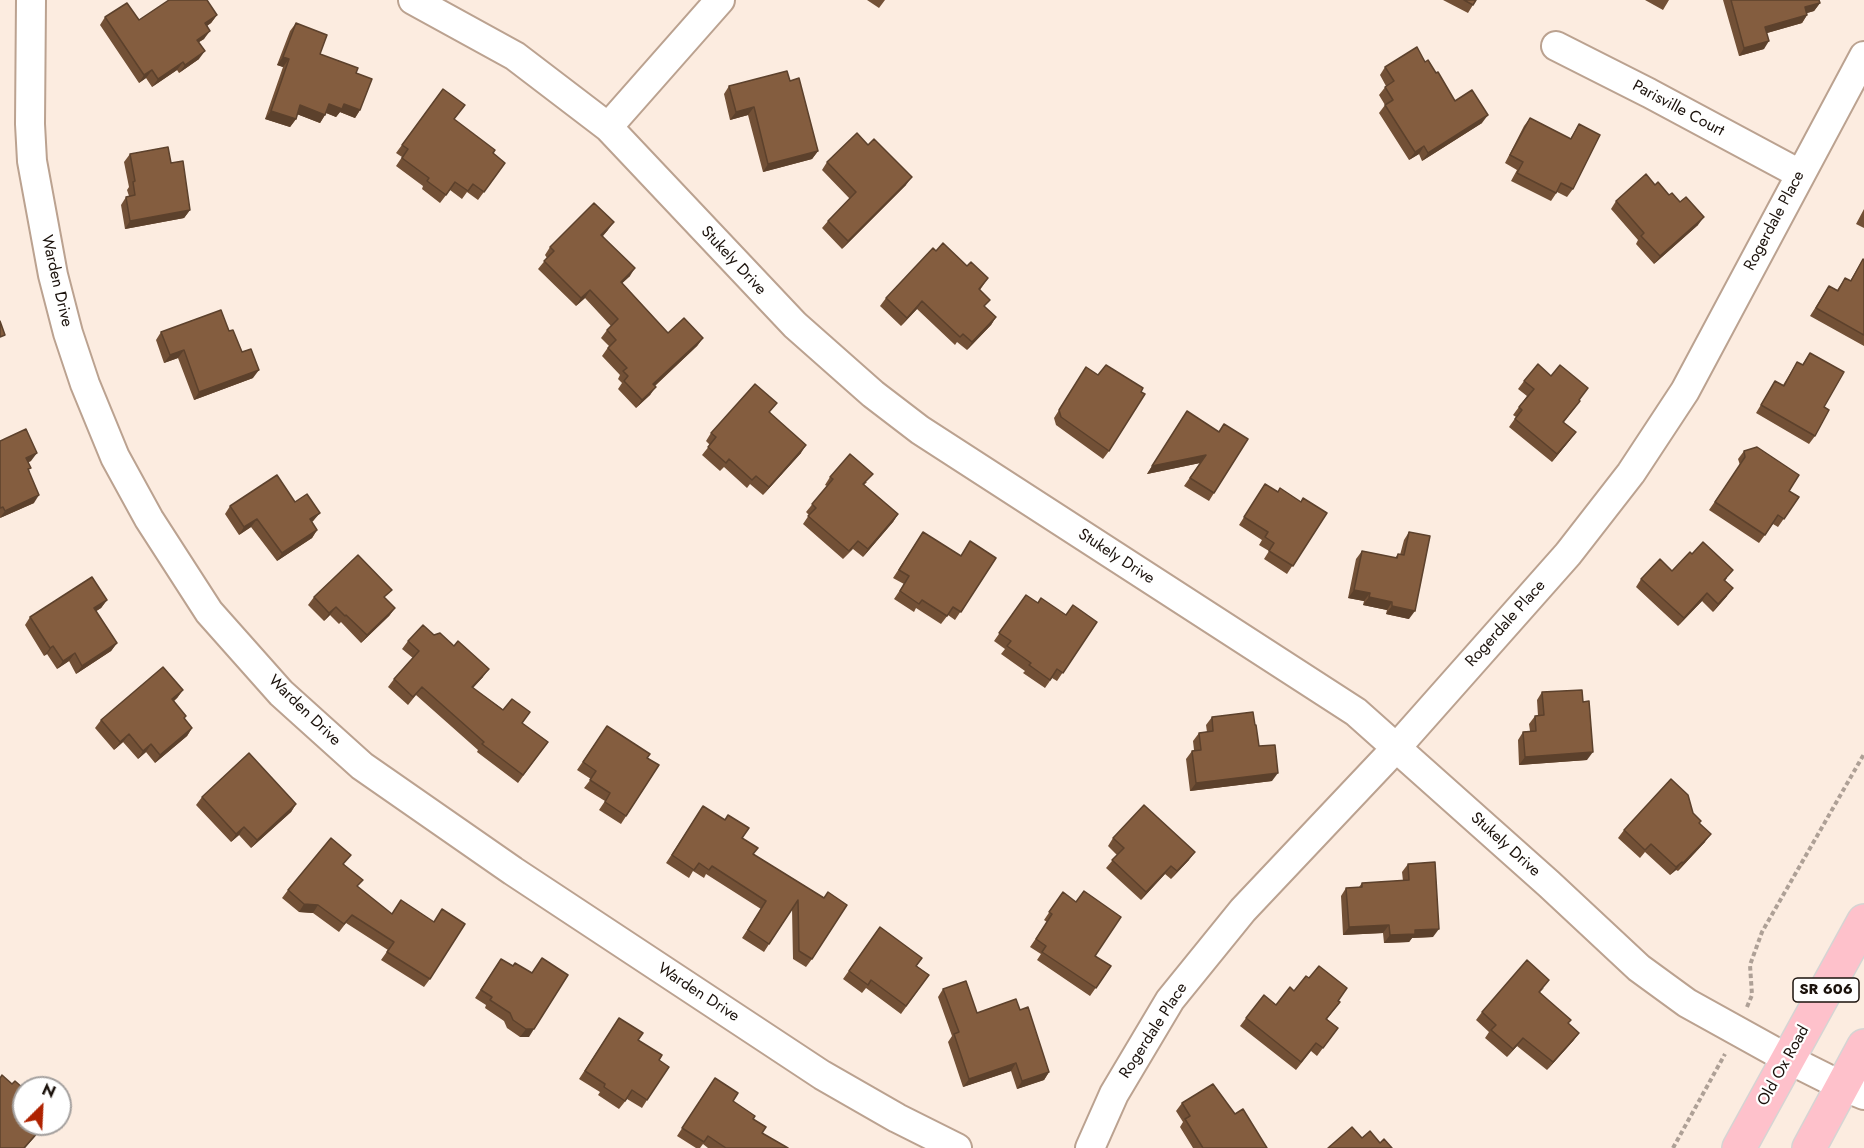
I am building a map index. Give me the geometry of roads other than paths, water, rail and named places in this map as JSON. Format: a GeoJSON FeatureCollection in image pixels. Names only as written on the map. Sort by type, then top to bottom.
{"type":"FeatureCollection","features":[{"type":"Feature","properties":{"kind":"main road","name":"Old Ox Road"},"geometry":{"type":"LineString","coordinates":[[1739,1148],[1864,921]]}},
{"type":"Feature","properties":{"kind":"main road"},"geometry":{"type":"LineString","coordinates":[[1809,1148],[1853,1090],[1864,1046]]}},
{"type":"Feature","properties":{"kind":"street","name":"Warden Drive"},"geometry":{"type":"LineString","coordinates":[[31,0],[32,161],[53,275],[68,333],[85,384],[115,457],[149,519],[209,612],[281,693],[362,766],[523,877],[822,1075],[897,1118],[957,1148]]}},
{"type":"Feature","properties":{"kind":"street","name":"Stukely Drive"},"geometry":{"type":"LineString","coordinates":[[413,0],[515,56],[608,128],[775,306],[822,351],[883,402],[920,430],[1356,712],[1639,968],[1687,1003],[1788,1059],[1853,1090]]}},
{"type":"Feature","properties":{"kind":"street"},"geometry":{"type":"LineString","coordinates":[[608,128],[720,0]]}},
{"type":"Feature","properties":{"kind":"street","name":"Parisville Court"},"geometry":{"type":"LineString","coordinates":[[1556,46],[1800,174]]}},
{"type":"Feature","properties":{"kind":"street","name":"Rogerdale Place"},"geometry":{"type":"LineString","coordinates":[[1090,1148],[1114,1094],[1170,1000],[1243,910],[1396,747],[1568,554],[1631,473],[1685,391],[1864,56]]}}]}
